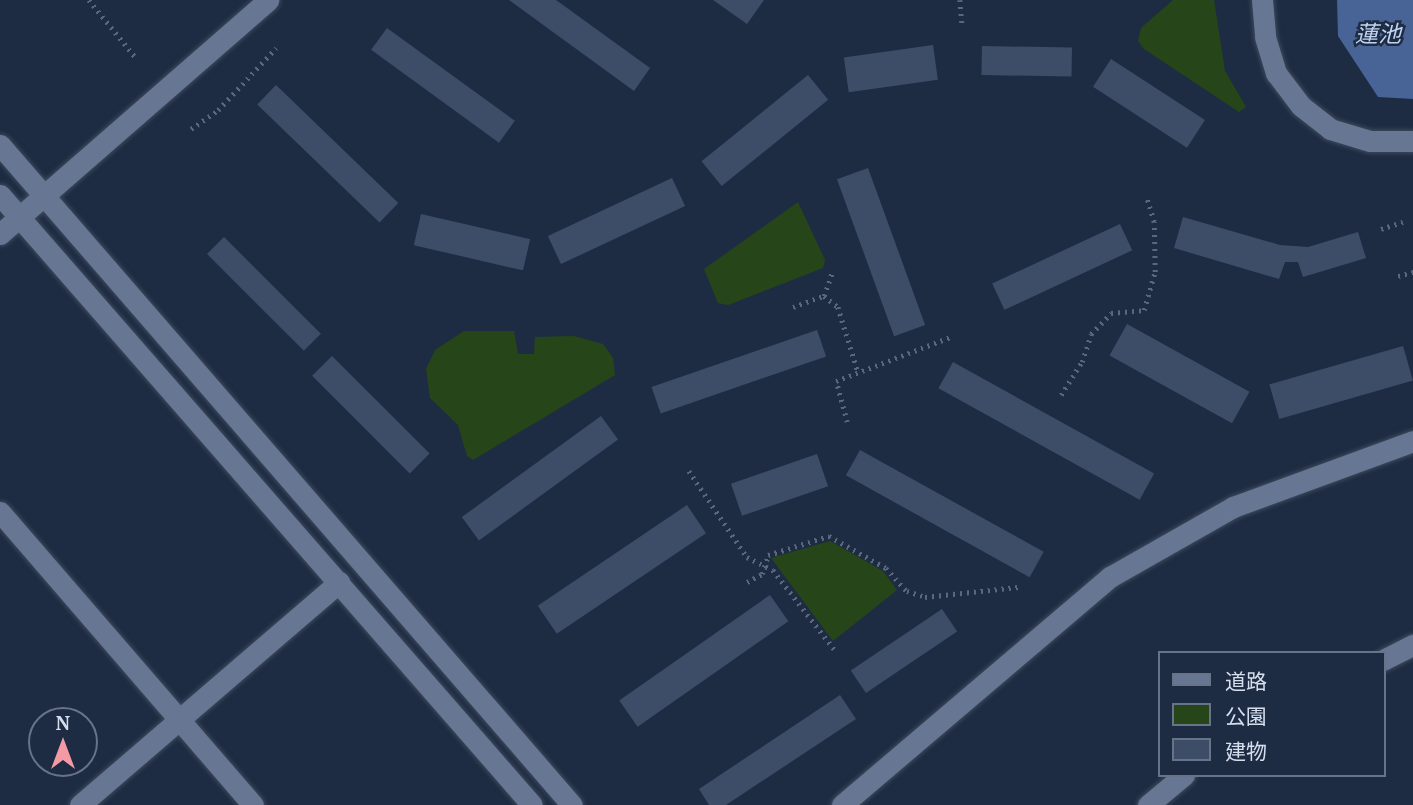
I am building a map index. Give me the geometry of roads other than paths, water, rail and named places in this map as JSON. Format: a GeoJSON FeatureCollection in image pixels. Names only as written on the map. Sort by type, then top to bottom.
{"type":"FeatureCollection","features":[{"type":"Feature","properties":{"kind":"street"},"geometry":{"type":"LineString","coordinates":[[1262,0],[1265,37],[1276,73],[1301,106],[1340,132],[1370,141],[1413,141]]}},
{"type":"Feature","properties":{"kind":"street"},"geometry":{"type":"LineString","coordinates":[[0,234],[256,4]]}},
{"type":"Feature","properties":{"kind":"street"},"geometry":{"type":"LineString","coordinates":[[0,145],[572,805]]}},
{"type":"Feature","properties":{"kind":"street"},"geometry":{"type":"LineString","coordinates":[[0,195],[532,805]]}},
{"type":"Feature","properties":{"kind":"street"},"geometry":{"type":"LineString","coordinates":[[852,802],[1110,577],[1233,507],[1413,441]]}},
{"type":"Feature","properties":{"kind":"street"},"geometry":{"type":"LineString","coordinates":[[0,512],[253,805]]}},
{"type":"Feature","properties":{"kind":"street"},"geometry":{"type":"LineString","coordinates":[[80,805],[339,582]]}},
{"type":"Feature","properties":{"kind":"street"},"geometry":{"type":"LineString","coordinates":[[1385,659],[1413,645]]}},
{"type":"Feature","properties":{"kind":"street"},"geometry":{"type":"LineString","coordinates":[[1148,805],[1182,777]]}},
{"type":"Feature","properties":{"kind":"water","name":"蓮池"},"geometry":{"type":"Polygon","coordinates":[[[1337,0],[1413,0],[1413,99],[1378,97],[1338,36],[1337,0]]]}}]}
